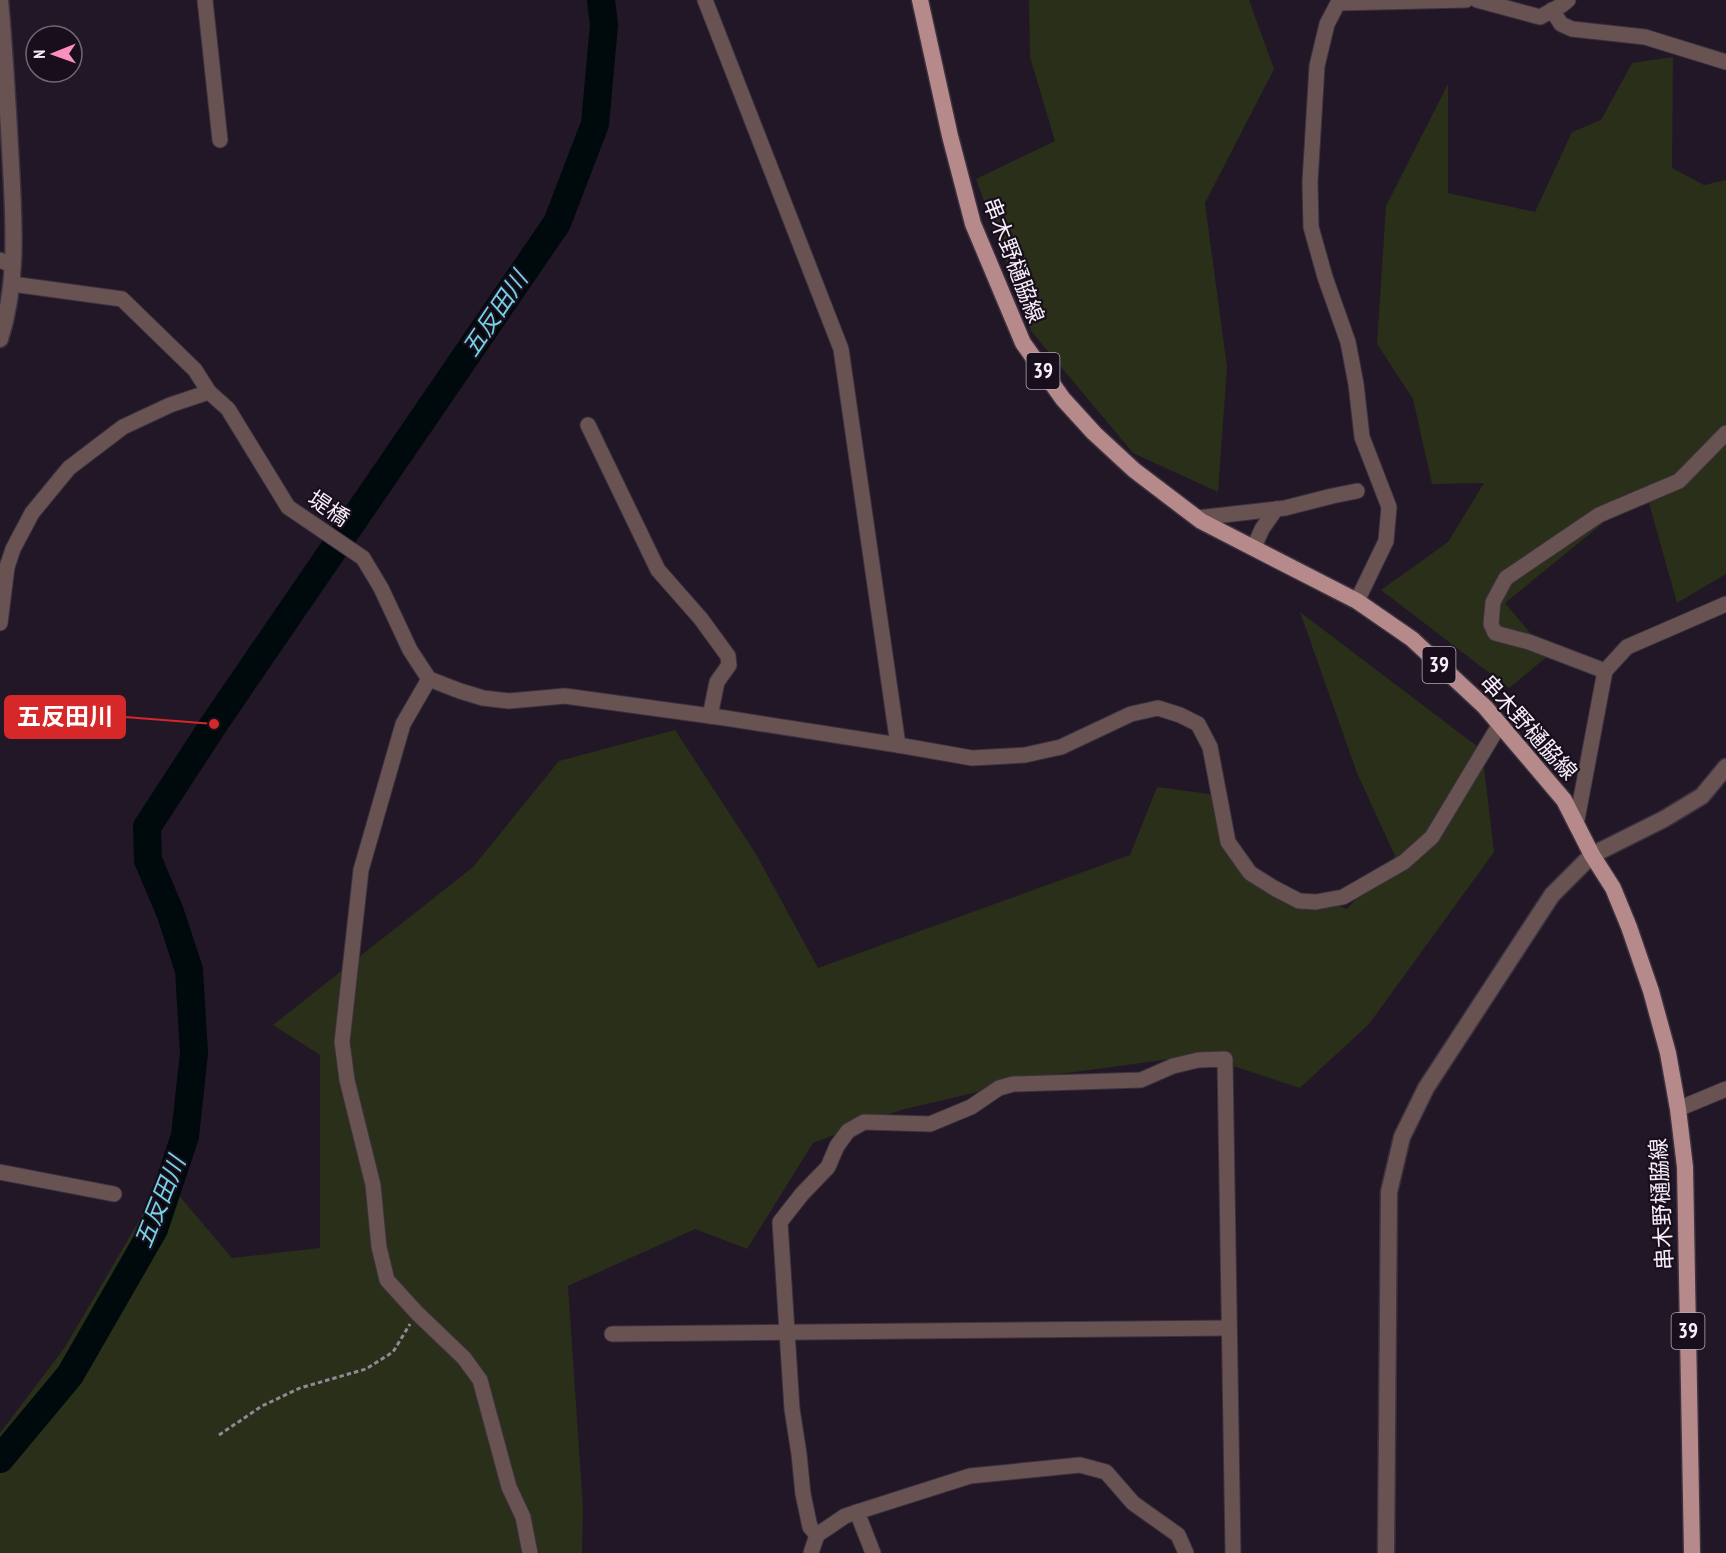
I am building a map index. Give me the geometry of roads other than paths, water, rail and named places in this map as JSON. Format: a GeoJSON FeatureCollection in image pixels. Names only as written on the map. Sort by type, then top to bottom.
{"type":"FeatureCollection","features":[{"type":"Feature","properties":{"kind":"main road","name":"串木野樋脇線"},"geometry":{"type":"LineString","coordinates":[[920,0],[950,136],[973,224],[1023,343],[1063,399],[1094,433],[1134,470],[1197,518],[1357,601],[1412,639],[1485,707],[1564,800],[1592,855],[1613,888],[1651,991],[1668,1053],[1685,1167],[1692,1553]]}},
{"type":"Feature","properties":{"kind":"street"},"geometry":{"type":"LineString","coordinates":[[0,0],[14,228],[6,263],[8,289],[4,326],[0,339]]}},
{"type":"Feature","properties":{"kind":"street"},"geometry":{"type":"LineString","coordinates":[[205,0],[219,140]]}},
{"type":"Feature","properties":{"kind":"street"},"geometry":{"type":"LineString","coordinates":[[705,0],[841,349],[898,745]]}},
{"type":"Feature","properties":{"kind":"street"},"geometry":{"type":"LineString","coordinates":[[1357,601],[1386,541],[1389,507],[1362,436],[1348,342],[1325,278],[1311,227],[1310,182],[1317,66],[1327,24],[1338,3],[1466,0]]}},
{"type":"Feature","properties":{"kind":"street"},"geometry":{"type":"LineString","coordinates":[[1477,0],[1540,17],[1568,0]]}},
{"type":"Feature","properties":{"kind":"street"},"geometry":{"type":"LineString","coordinates":[[1552,10],[1561,24],[1572,29],[1645,38],[1726,62]]}},
{"type":"Feature","properties":{"kind":"street"},"geometry":{"type":"LineString","coordinates":[[0,623],[7,567],[13,549],[32,513],[69,468],[123,427],[170,405],[209,392],[195,370],[122,299],[8,289]]}},
{"type":"Feature","properties":{"kind":"street","name":"堤橋"},"geometry":{"type":"LineString","coordinates":[[209,392],[228,409],[288,507],[363,558],[381,588],[410,650],[429,678]]}},
{"type":"Feature","properties":{"kind":"street"},"geometry":{"type":"LineString","coordinates":[[588,425],[658,570],[701,619],[728,656],[729,665],[717,682],[710,716]]}},
{"type":"Feature","properties":{"kind":"street"},"geometry":{"type":"LineString","coordinates":[[1605,671],[1529,642],[1495,633],[1491,624],[1493,602],[1506,578],[1599,515],[1679,481],[1726,433]]}},
{"type":"Feature","properties":{"kind":"street"},"geometry":{"type":"LineString","coordinates":[[1197,518],[1276,509],[1357,491]]}},
{"type":"Feature","properties":{"kind":"street"},"geometry":{"type":"LineString","coordinates":[[1254,547],[1262,529],[1276,509]]}},
{"type":"Feature","properties":{"kind":"street"},"geometry":{"type":"LineString","coordinates":[[1576,825],[1605,671],[1627,647],[1726,604]]}},
{"type":"Feature","properties":{"kind":"street"},"geometry":{"type":"LineString","coordinates":[[530,1553],[523,1517],[509,1487],[480,1380],[464,1358],[417,1313],[387,1280],[379,1247],[373,1185],[347,1080],[342,1042],[361,870],[403,724],[429,678],[460,692],[483,698],[509,701],[565,696],[710,716],[972,758],[1024,755],[1061,747],[1131,714],[1158,708],[1198,724],[1210,747],[1228,842],[1250,873],[1299,901],[1316,902],[1342,897],[1384,874],[1404,862],[1432,837],[1500,724]]}},
{"type":"Feature","properties":{"kind":"street"},"geometry":{"type":"LineString","coordinates":[[1386,1553],[1389,1192],[1402,1137],[1426,1088],[1552,895],[1592,855],[1664,819],[1702,796],[1726,767]]}},
{"type":"Feature","properties":{"kind":"street"},"geometry":{"type":"LineString","coordinates":[[817,1535],[810,1527],[802,1494],[792,1409],[780,1222],[802,1194],[828,1167],[837,1146],[848,1131],[864,1122],[930,1124],[971,1107],[999,1088],[1013,1084],[1141,1080],[1173,1066],[1198,1060],[1225,1059],[1233,1553]]}},
{"type":"Feature","properties":{"kind":"street"},"geometry":{"type":"LineString","coordinates":[[1678,1109],[1726,1089]]}},
{"type":"Feature","properties":{"kind":"street"},"geometry":{"type":"LineString","coordinates":[[0,1172],[114,1194]]}},
{"type":"Feature","properties":{"kind":"street"},"geometry":{"type":"LineString","coordinates":[[612,1334],[1229,1328]]}},
{"type":"Feature","properties":{"kind":"street"},"geometry":{"type":"LineString","coordinates":[[811,1553],[817,1535],[845,1516],[857,1512],[970,1476],[1080,1465],[1106,1472],[1133,1503],[1178,1535],[1186,1553]]}},
{"type":"Feature","properties":{"kind":"street"},"geometry":{"type":"LineString","coordinates":[[857,1512],[873,1553]]}},
{"type":"Feature","properties":{"kind":"waterway","name":"五反田川"},"geometry":{"type":"LineString","coordinates":[[0,1459],[70,1375],[154,1229],[185,1136],[194,1053],[189,970],[170,912],[148,860],[147,827],[214,724],[557,223],[595,124],[604,25],[601,0]]}},
{"type":"Feature","properties":{"kind":"place","name":"五反田川"},"geometry":{"type":"Point","coordinates":[214,724]}}]}
